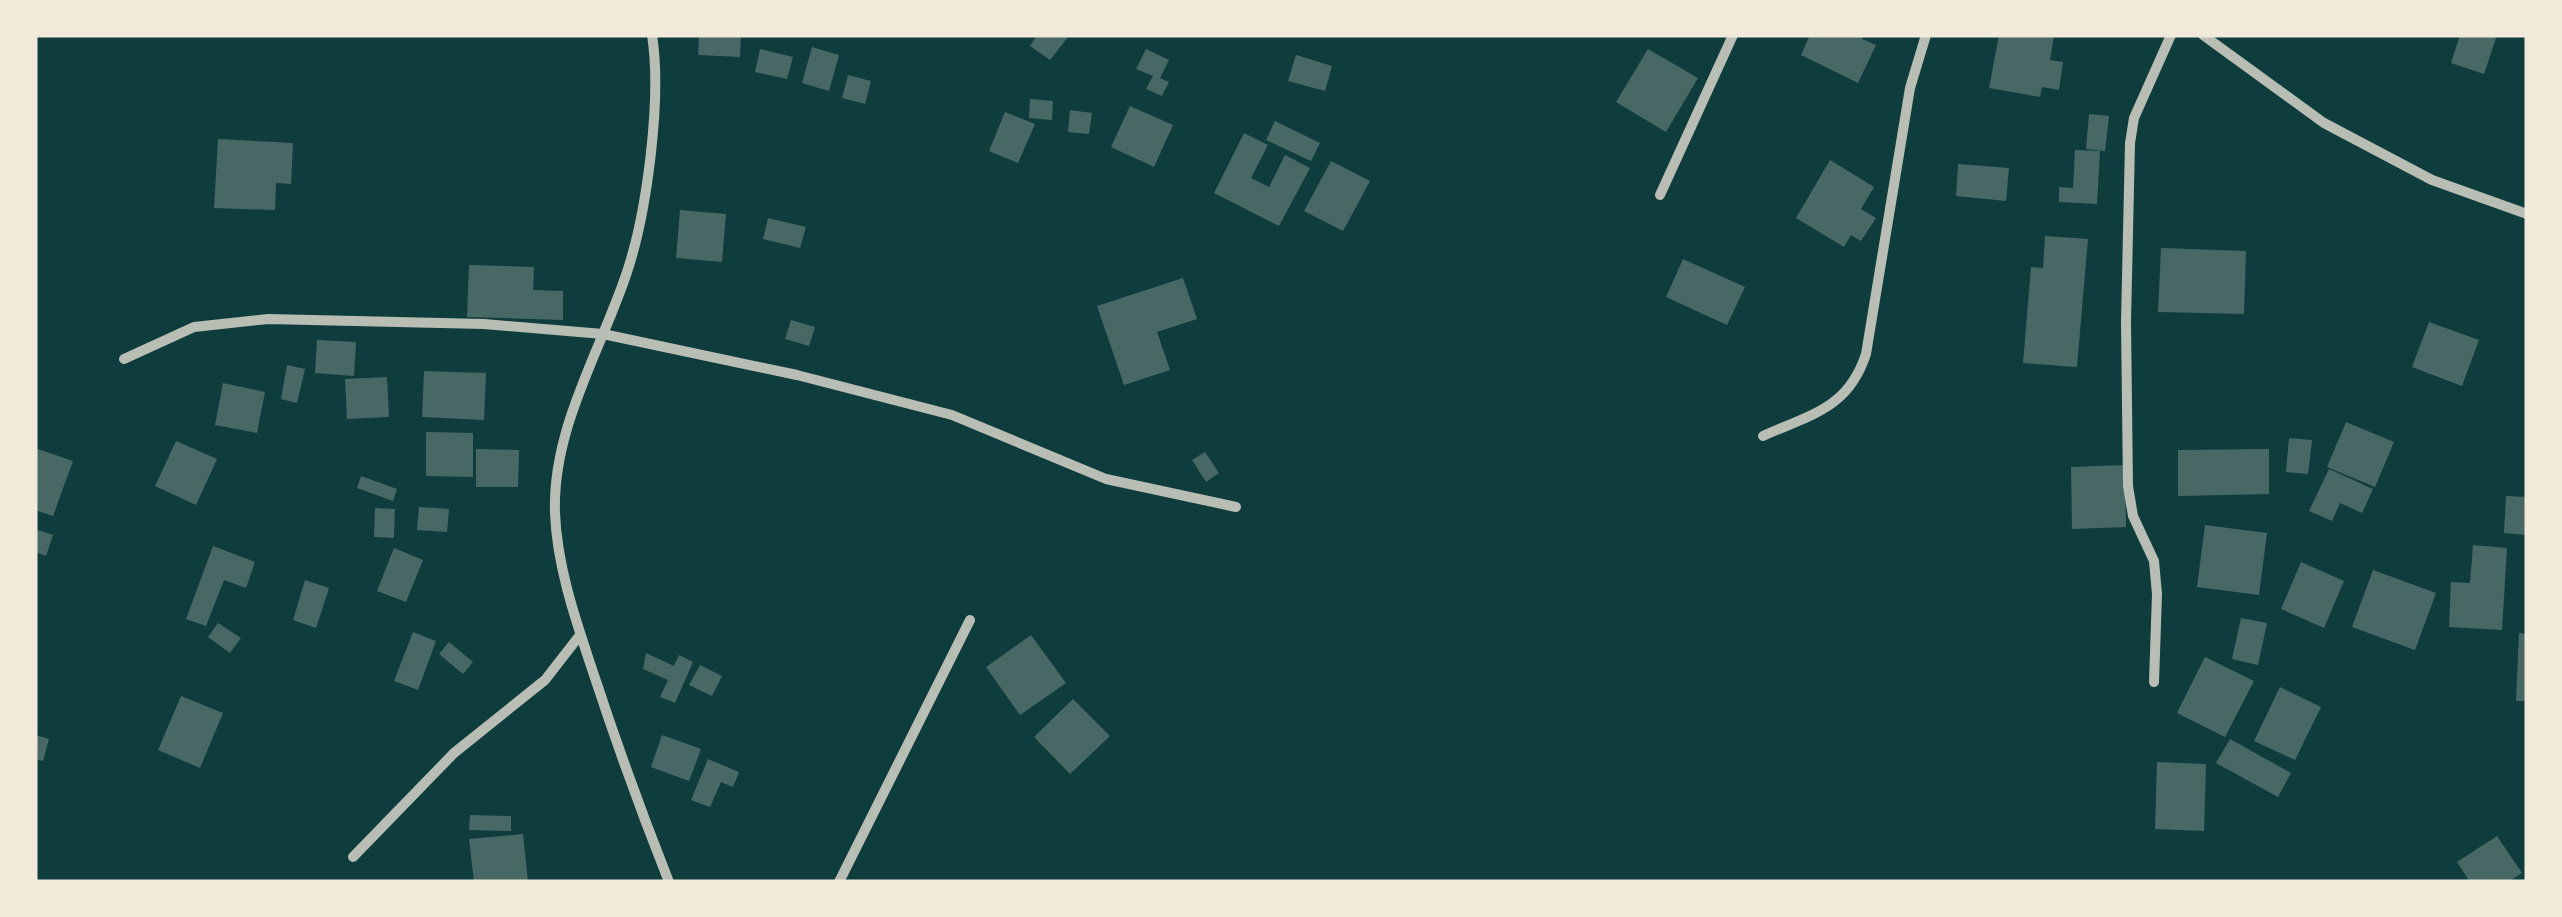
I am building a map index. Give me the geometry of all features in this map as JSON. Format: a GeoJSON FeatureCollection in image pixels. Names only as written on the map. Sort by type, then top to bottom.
{"type":"FeatureCollection","features":[{"type":"Feature","properties":{"kind":"street"},"geometry":{"type":"LineString","coordinates":[[652,35],[651,162],[627,272],[576,400],[560,464],[555,513],[580,635],[628,778],[669,882]]}},
{"type":"Feature","properties":{"kind":"street"},"geometry":{"type":"LineString","coordinates":[[1660,195],[1733,35]]}},
{"type":"Feature","properties":{"kind":"street"},"geometry":{"type":"LineString","coordinates":[[1763,436],[1830,405],[1847,393],[1858,378],[1866,354],[1910,88],[1926,35]]}},
{"type":"Feature","properties":{"kind":"street"},"geometry":{"type":"LineString","coordinates":[[2154,682],[2154,561],[2133,516],[2128,486],[2130,143],[2134,118],[2171,35]]}},
{"type":"Feature","properties":{"kind":"street"},"geometry":{"type":"LineString","coordinates":[[2204,35],[2324,123],[2432,180],[2527,214]]}},
{"type":"Feature","properties":{"kind":"street"},"geometry":{"type":"LineString","coordinates":[[124,359],[194,328],[268,319],[484,324],[603,334],[797,374],[952,415],[1106,479],[1236,506]]}},
{"type":"Feature","properties":{"kind":"street"},"geometry":{"type":"LineString","coordinates":[[839,882],[970,620]]}},
{"type":"Feature","properties":{"kind":"street"},"geometry":{"type":"LineString","coordinates":[[353,857],[454,754],[545,680],[580,635]]}},
{"type":"Feature","properties":{"kind":"building"},"geometry":{"type":"Polygon","coordinates":[[[699,35],[741,35],[740,57],[698,55],[699,35]]]}},
{"type":"Feature","properties":{"kind":"building"},"geometry":{"type":"Polygon","coordinates":[[[1037,35],[1068,37],[1050,60],[1030,46],[1037,35]]]}},
{"type":"Feature","properties":{"kind":"building"},"geometry":{"type":"Polygon","coordinates":[[[1810,35],[1864,35],[1862,39],[1876,45],[1858,83],[1801,55],[1810,35]]]}},
{"type":"Feature","properties":{"kind":"building"},"geometry":{"type":"Polygon","coordinates":[[[1999,35],[2054,35],[2050,60],[2063,62],[2059,90],[2042,87],[2040,97],[1989,88],[1999,35]]]}},
{"type":"Feature","properties":{"kind":"building"},"geometry":{"type":"Polygon","coordinates":[[[2460,35],[2497,35],[2484,74],[2451,63],[2460,35]]]}},
{"type":"Feature","properties":{"kind":"building"},"geometry":{"type":"Polygon","coordinates":[[[812,47],[839,55],[829,91],[802,83],[812,47]]]}},
{"type":"Feature","properties":{"kind":"building"},"geometry":{"type":"Polygon","coordinates":[[[760,49],[793,57],[787,79],[755,72],[760,49]]]}},
{"type":"Feature","properties":{"kind":"building"},"geometry":{"type":"Polygon","coordinates":[[[1146,49],[1169,60],[1160,78],[1169,82],[1162,96],[1146,89],[1153,76],[1136,69],[1146,49]]]}},
{"type":"Feature","properties":{"kind":"building"},"geometry":{"type":"Polygon","coordinates":[[[1648,49],[1698,78],[1666,132],[1616,102],[1648,49]]]}},
{"type":"Feature","properties":{"kind":"building"},"geometry":{"type":"Polygon","coordinates":[[[1296,55],[1332,66],[1325,91],[1288,81],[1296,55]]]}},
{"type":"Feature","properties":{"kind":"building"},"geometry":{"type":"Polygon","coordinates":[[[848,75],[871,81],[865,104],[842,98],[848,75]]]}},
{"type":"Feature","properties":{"kind":"building"},"geometry":{"type":"Polygon","coordinates":[[[1030,99],[1053,101],[1052,120],[1029,118],[1030,99]]]}},
{"type":"Feature","properties":{"kind":"building"},"geometry":{"type":"Polygon","coordinates":[[[1130,106],[1173,125],[1154,167],[1111,147],[1130,106]]]}},
{"type":"Feature","properties":{"kind":"building"},"geometry":{"type":"Polygon","coordinates":[[[1070,110],[1092,113],[1089,134],[1068,132],[1070,110]]]}},
{"type":"Feature","properties":{"kind":"building"},"geometry":{"type":"Polygon","coordinates":[[[1005,112],[1035,124],[1018,163],[989,151],[1005,112]]]}},
{"type":"Feature","properties":{"kind":"building"},"geometry":{"type":"Polygon","coordinates":[[[2089,114],[2109,116],[2105,151],[2086,149],[2089,114]]]}},
{"type":"Feature","properties":{"kind":"building"},"geometry":{"type":"Polygon","coordinates":[[[1275,121],[1320,143],[1311,161],[1266,140],[1275,121]]]}},
{"type":"Feature","properties":{"kind":"building"},"geometry":{"type":"Polygon","coordinates":[[[1244,133],[1268,145],[1251,178],[1269,187],[1285,155],[1310,168],[1279,226],[1214,193],[1244,133]]]}},
{"type":"Feature","properties":{"kind":"building"},"geometry":{"type":"Polygon","coordinates":[[[218,139],[293,143],[291,184],[276,183],[275,210],[214,208],[218,139]]]}},
{"type":"Feature","properties":{"kind":"building"},"geometry":{"type":"Polygon","coordinates":[[[2075,150],[2100,151],[2097,204],[2059,202],[2059,187],[2073,188],[2075,150]]]}},
{"type":"Feature","properties":{"kind":"building"},"geometry":{"type":"Polygon","coordinates":[[[1830,160],[1874,187],[1861,209],[1876,218],[1861,241],[1851,235],[1844,247],[1796,218],[1830,160]]]}},
{"type":"Feature","properties":{"kind":"building"},"geometry":{"type":"Polygon","coordinates":[[[1331,161],[1370,181],[1343,231],[1304,211],[1331,161]]]}},
{"type":"Feature","properties":{"kind":"building"},"geometry":{"type":"Polygon","coordinates":[[[1958,164],[2009,168],[2006,201],[1956,196],[1958,164]]]}},
{"type":"Feature","properties":{"kind":"building"},"geometry":{"type":"Polygon","coordinates":[[[680,210],[726,214],[722,262],[676,258],[680,210]]]}},
{"type":"Feature","properties":{"kind":"building"},"geometry":{"type":"Polygon","coordinates":[[[768,218],[806,227],[800,248],[763,239],[768,218]]]}},
{"type":"Feature","properties":{"kind":"building"},"geometry":{"type":"Polygon","coordinates":[[[2045,236],[2088,239],[2077,367],[2023,363],[2031,267],[2043,268],[2045,236]]]}},
{"type":"Feature","properties":{"kind":"building"},"geometry":{"type":"Polygon","coordinates":[[[2161,248],[2246,251],[2244,314],[2158,312],[2161,248]]]}},
{"type":"Feature","properties":{"kind":"building"},"geometry":{"type":"Polygon","coordinates":[[[1683,259],[1745,287],[1727,325],[1666,297],[1683,259]]]}},
{"type":"Feature","properties":{"kind":"building"},"geometry":{"type":"Polygon","coordinates":[[[469,265],[534,267],[533,290],[563,291],[563,320],[467,317],[469,265]]]}},
{"type":"Feature","properties":{"kind":"building"},"geometry":{"type":"Polygon","coordinates":[[[1183,278],[1197,319],[1157,332],[1170,370],[1124,385],[1097,306],[1183,278]]]}},
{"type":"Feature","properties":{"kind":"building"},"geometry":{"type":"Polygon","coordinates":[[[791,320],[815,327],[809,346],[785,339],[791,320]]]}},
{"type":"Feature","properties":{"kind":"building"},"geometry":{"type":"Polygon","coordinates":[[[2429,322],[2479,340],[2462,386],[2412,367],[2429,322]]]}},
{"type":"Feature","properties":{"kind":"building"},"geometry":{"type":"Polygon","coordinates":[[[317,340],[356,342],[354,376],[315,373],[317,340]]]}},
{"type":"Feature","properties":{"kind":"building"},"geometry":{"type":"Polygon","coordinates":[[[287,365],[305,369],[297,403],[281,399],[287,365]]]}},
{"type":"Feature","properties":{"kind":"building"},"geometry":{"type":"Polygon","coordinates":[[[424,371],[486,373],[484,420],[422,417],[424,371]]]}},
{"type":"Feature","properties":{"kind":"building"},"geometry":{"type":"Polygon","coordinates":[[[387,377],[389,417],[347,419],[345,379],[387,377]]]}},
{"type":"Feature","properties":{"kind":"building"},"geometry":{"type":"Polygon","coordinates":[[[223,383],[265,392],[257,433],[215,425],[223,383]]]}},
{"type":"Feature","properties":{"kind":"building"},"geometry":{"type":"Polygon","coordinates":[[[2346,422],[2394,442],[2375,487],[2327,467],[2346,422]]]}},
{"type":"Feature","properties":{"kind":"building"},"geometry":{"type":"Polygon","coordinates":[[[426,432],[473,433],[473,477],[426,476],[426,432]]]}},
{"type":"Feature","properties":{"kind":"building"},"geometry":{"type":"Polygon","coordinates":[[[2289,438],[2312,440],[2308,474],[2286,472],[2289,438]]]}},
{"type":"Feature","properties":{"kind":"building"},"geometry":{"type":"Polygon","coordinates":[[[176,441],[217,459],[196,505],[155,486],[176,441]]]}},
{"type":"Feature","properties":{"kind":"building"},"geometry":{"type":"Polygon","coordinates":[[[35,448],[73,461],[53,516],[35,510],[35,448]]]}},
{"type":"Feature","properties":{"kind":"building"},"geometry":{"type":"Polygon","coordinates":[[[476,449],[519,450],[518,487],[476,487],[476,449]]]}},
{"type":"Feature","properties":{"kind":"building"},"geometry":{"type":"Polygon","coordinates":[[[2269,449],[2269,494],[2178,496],[2178,450],[2269,449]]]}},
{"type":"Feature","properties":{"kind":"building"},"geometry":{"type":"Polygon","coordinates":[[[1205,452],[1219,473],[1206,482],[1192,460],[1205,452]]]}},
{"type":"Feature","properties":{"kind":"building"},"geometry":{"type":"Polygon","coordinates":[[[2125,465],[2126,527],[2072,529],[2071,467],[2125,465]]]}},
{"type":"Feature","properties":{"kind":"building"},"geometry":{"type":"Polygon","coordinates":[[[2329,469],[2373,489],[2362,513],[2340,503],[2332,521],[2309,511],[2329,469]]]}},
{"type":"Feature","properties":{"kind":"building"},"geometry":{"type":"Polygon","coordinates":[[[361,476],[397,489],[393,501],[357,488],[361,476]]]}},
{"type":"Feature","properties":{"kind":"building"},"geometry":{"type":"Polygon","coordinates":[[[2506,496],[2527,497],[2527,535],[2504,533],[2506,496]]]}},
{"type":"Feature","properties":{"kind":"building"},"geometry":{"type":"Polygon","coordinates":[[[419,507],[449,509],[447,532],[417,530],[419,507]]]}},
{"type":"Feature","properties":{"kind":"building"},"geometry":{"type":"Polygon","coordinates":[[[375,508],[395,509],[394,538],[374,537],[375,508]]]}},
{"type":"Feature","properties":{"kind":"building"},"geometry":{"type":"Polygon","coordinates":[[[2205,525],[2267,533],[2259,595],[2197,587],[2205,525]]]}},
{"type":"Feature","properties":{"kind":"building"},"geometry":{"type":"Polygon","coordinates":[[[35,529],[53,535],[46,556],[35,552],[35,529]]]}},
{"type":"Feature","properties":{"kind":"building"},"geometry":{"type":"Polygon","coordinates":[[[2473,545],[2507,548],[2502,630],[2449,627],[2451,582],[2470,583],[2473,545]]]}},
{"type":"Feature","properties":{"kind":"building"},"geometry":{"type":"Polygon","coordinates":[[[213,546],[255,562],[246,588],[224,580],[206,626],[186,619],[213,546]]]}},
{"type":"Feature","properties":{"kind":"building"},"geometry":{"type":"Polygon","coordinates":[[[394,548],[423,560],[406,602],[377,591],[394,548]]]}},
{"type":"Feature","properties":{"kind":"building"},"geometry":{"type":"Polygon","coordinates":[[[2301,562],[2344,581],[2324,628],[2281,609],[2301,562]]]}},
{"type":"Feature","properties":{"kind":"building"},"geometry":{"type":"Polygon","coordinates":[[[2373,570],[2436,593],[2415,650],[2352,627],[2373,570]]]}},
{"type":"Feature","properties":{"kind":"building"},"geometry":{"type":"Polygon","coordinates":[[[305,580],[329,588],[316,628],[293,620],[305,580]]]}},
{"type":"Feature","properties":{"kind":"building"},"geometry":{"type":"Polygon","coordinates":[[[2241,618],[2267,623],[2258,665],[2232,659],[2241,618]]]}},
{"type":"Feature","properties":{"kind":"building"},"geometry":{"type":"Polygon","coordinates":[[[218,623],[241,638],[230,653],[208,637],[218,623]]]}},
{"type":"Feature","properties":{"kind":"building"},"geometry":{"type":"Polygon","coordinates":[[[413,632],[436,641],[418,690],[394,681],[413,632]]]}},
{"type":"Feature","properties":{"kind":"building"},"geometry":{"type":"Polygon","coordinates":[[[2519,633],[2527,634],[2527,701],[2516,701],[2519,633]]]}},
{"type":"Feature","properties":{"kind":"building"},"geometry":{"type":"Polygon","coordinates":[[[1031,635],[1066,683],[1020,715],[986,667],[1031,635]]]}},
{"type":"Feature","properties":{"kind":"building"},"geometry":{"type":"Polygon","coordinates":[[[449,642],[473,662],[463,674],[439,654],[449,642]]]}},
{"type":"Feature","properties":{"kind":"building"},"geometry":{"type":"Polygon","coordinates":[[[646,653],[674,666],[679,655],[693,662],[675,703],[660,697],[668,680],[643,669],[646,653]]]}},
{"type":"Feature","properties":{"kind":"building"},"geometry":{"type":"Polygon","coordinates":[[[2205,657],[2254,681],[2225,737],[2177,713],[2205,657]]]}},
{"type":"Feature","properties":{"kind":"building"},"geometry":{"type":"Polygon","coordinates":[[[700,665],[722,676],[712,696],[689,685],[700,665]]]}},
{"type":"Feature","properties":{"kind":"building"},"geometry":{"type":"Polygon","coordinates":[[[2280,687],[2321,707],[2295,760],[2254,741],[2280,687]]]}},
{"type":"Feature","properties":{"kind":"building"},"geometry":{"type":"Polygon","coordinates":[[[181,696],[223,713],[200,768],[158,750],[181,696]]]}},
{"type":"Feature","properties":{"kind":"building"},"geometry":{"type":"Polygon","coordinates":[[[1073,699],[1110,736],[1070,774],[1034,737],[1073,699]]]}},
{"type":"Feature","properties":{"kind":"building"},"geometry":{"type":"Polygon","coordinates":[[[35,735],[49,739],[43,761],[35,759],[35,735]]]}},
{"type":"Feature","properties":{"kind":"building"},"geometry":{"type":"Polygon","coordinates":[[[662,735],[701,749],[689,781],[651,767],[662,735]]]}},
{"type":"Feature","properties":{"kind":"building"},"geometry":{"type":"Polygon","coordinates":[[[2230,739],[2291,773],[2278,797],[2216,763],[2230,739]]]}},
{"type":"Feature","properties":{"kind":"building"},"geometry":{"type":"Polygon","coordinates":[[[708,759],[739,772],[733,787],[721,782],[710,807],[691,800],[708,759]]]}},
{"type":"Feature","properties":{"kind":"building"},"geometry":{"type":"Polygon","coordinates":[[[2157,762],[2206,764],[2204,831],[2155,829],[2157,762]]]}},
{"type":"Feature","properties":{"kind":"building"},"geometry":{"type":"Polygon","coordinates":[[[470,815],[511,816],[511,831],[469,830],[470,815]]]}},
{"type":"Feature","properties":{"kind":"building"},"geometry":{"type":"Polygon","coordinates":[[[523,834],[528,882],[474,882],[469,839],[523,834]]]}},
{"type":"Feature","properties":{"kind":"building"},"geometry":{"type":"Polygon","coordinates":[[[2497,836],[2522,873],[2508,882],[2470,882],[2457,862],[2497,836]]]}}]}
